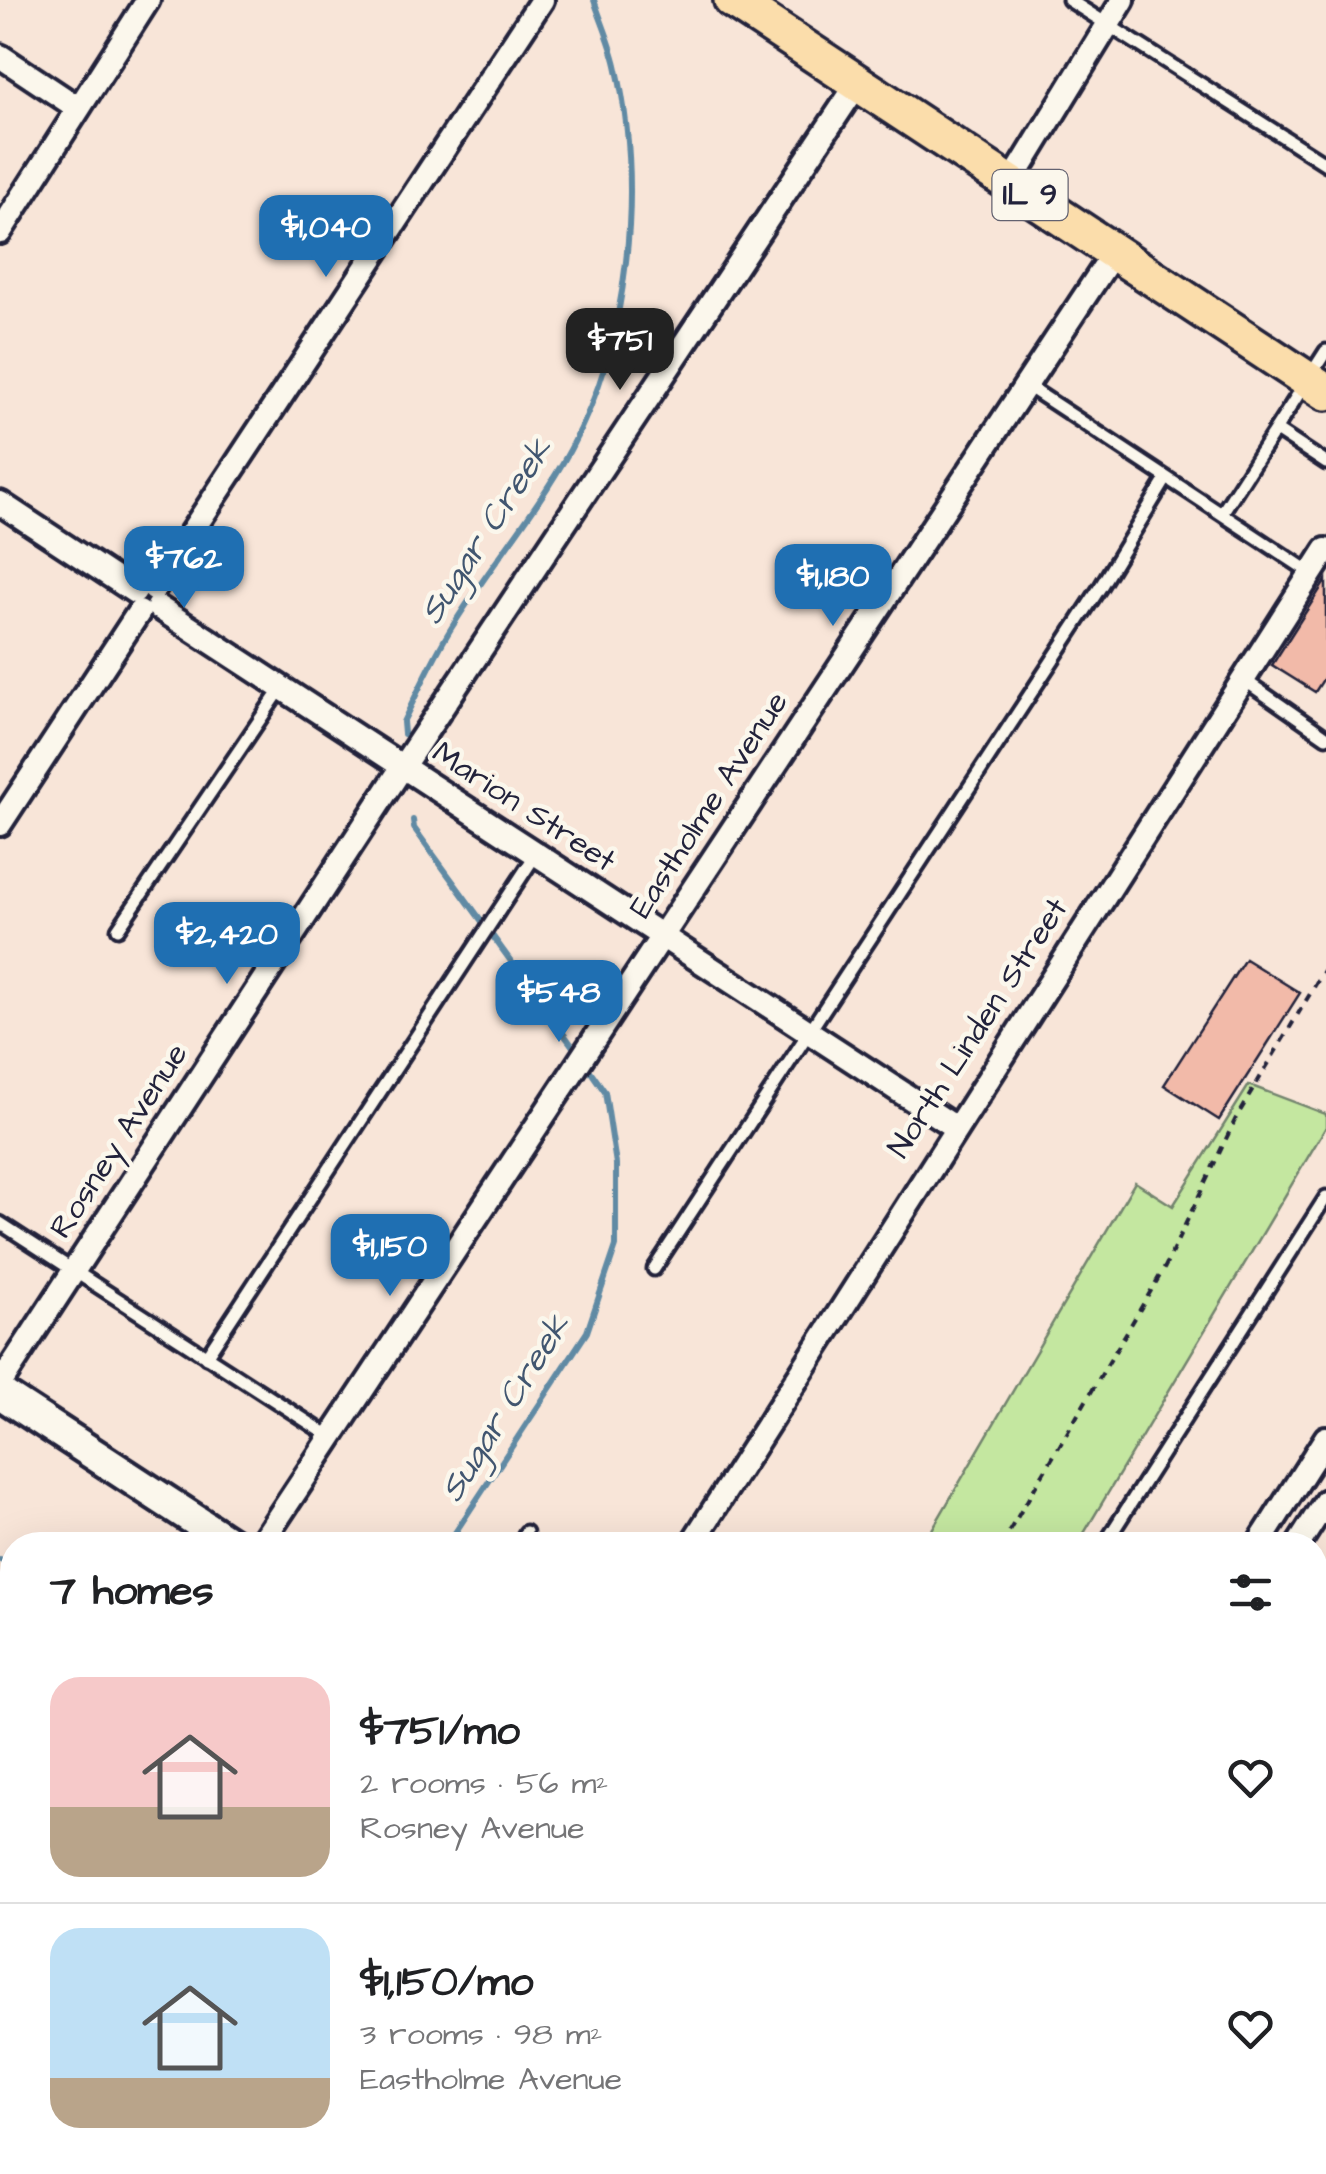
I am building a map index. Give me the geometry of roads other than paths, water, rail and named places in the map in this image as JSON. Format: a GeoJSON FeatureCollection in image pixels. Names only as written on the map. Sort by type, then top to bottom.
{"type":"FeatureCollection","features":[{"type":"Feature","properties":{"kind":"main road","name":"IL 9"},"geometry":{"type":"LineString","coordinates":[[732,0],[1114,252],[1320,374]]}},
{"type":"Feature","properties":{"kind":"main road"},"geometry":{"type":"LineString","coordinates":[[0,1392],[213,1532]]}},
{"type":"Feature","properties":{"kind":"street"},"geometry":{"type":"LineString","coordinates":[[0,232],[148,0]]}},
{"type":"Feature","properties":{"kind":"street"},"geometry":{"type":"LineString","coordinates":[[0,824],[542,0]]}},
{"type":"Feature","properties":{"kind":"street"},"geometry":{"type":"LineString","coordinates":[[1011,183],[1124,0]]}},
{"type":"Feature","properties":{"kind":"street"},"geometry":{"type":"LineString","coordinates":[[0,56],[78,108]]}},
{"type":"Feature","properties":{"kind":"street","name":"Rosney Avenue"},"geometry":{"type":"LineString","coordinates":[[0,1384],[403,766],[858,83]]}},
{"type":"Feature","properties":{"kind":"street","name":"Eastholme Avenue"},"geometry":{"type":"LineString","coordinates":[[269,1532],[1114,252]]}},
{"type":"Feature","properties":{"kind":"street","name":"Marion Street"},"geometry":{"type":"LineString","coordinates":[[0,503],[956,1128]]}},
{"type":"Feature","properties":{"kind":"street","name":"North Linden Street"},"geometry":{"type":"LineString","coordinates":[[699,1532],[1326,550]]}},
{"type":"Feature","properties":{"kind":"street"},"geometry":{"type":"LineString","coordinates":[[1266,1532],[1326,1438]]}},
{"type":"Feature","properties":{"kind":"street"},"geometry":{"type":"LineString","coordinates":[[1306,1532],[1326,1501]]}},
{"type":"Feature","properties":{"kind":"lane"},"geometry":{"type":"LineString","coordinates":[[1069,0],[1326,164]]}},
{"type":"Feature","properties":{"kind":"lane"},"geometry":{"type":"LineString","coordinates":[[1222,513],[1276,430],[1320,374]]}},
{"type":"Feature","properties":{"kind":"lane"},"geometry":{"type":"LineString","coordinates":[[1026,385],[1311,573]]}},
{"type":"Feature","properties":{"kind":"lane"},"geometry":{"type":"LineString","coordinates":[[1276,430],[1326,463]]}},
{"type":"Feature","properties":{"kind":"lane"},"geometry":{"type":"LineString","coordinates":[[654,1269],[1101,586],[1166,479]]}},
{"type":"Feature","properties":{"kind":"lane"},"geometry":{"type":"LineString","coordinates":[[1243,679],[1326,737]]}},
{"type":"Feature","properties":{"kind":"lane"},"geometry":{"type":"LineString","coordinates":[[118,929],[282,686]]}},
{"type":"Feature","properties":{"kind":"lane"},"geometry":{"type":"LineString","coordinates":[[206,1356],[536,854]]}},
{"type":"Feature","properties":{"kind":"lane"},"geometry":{"type":"LineString","coordinates":[[1112,1532],[1326,1197]]}},
{"type":"Feature","properties":{"kind":"lane"},"geometry":{"type":"LineString","coordinates":[[0,1223],[331,1437]]}},
{"type":"Feature","properties":{"kind":"waterway","name":"Sugar Creek"},"geometry":{"type":"LineString","coordinates":[[404,734],[403,722],[445,638],[570,450],[606,360],[626,262],[629,161],[616,65],[594,0]]}},
{"type":"Feature","properties":{"kind":"waterway","name":"Sugar Creek"},"geometry":{"type":"LineString","coordinates":[[413,820],[414,828],[579,1055]]}},
{"type":"Feature","properties":{"kind":"waterway","name":"Sugar Creek"},"geometry":{"type":"LineString","coordinates":[[456,1532],[587,1332],[616,1246],[616,1164],[605,1092],[586,1065]]}}]}
